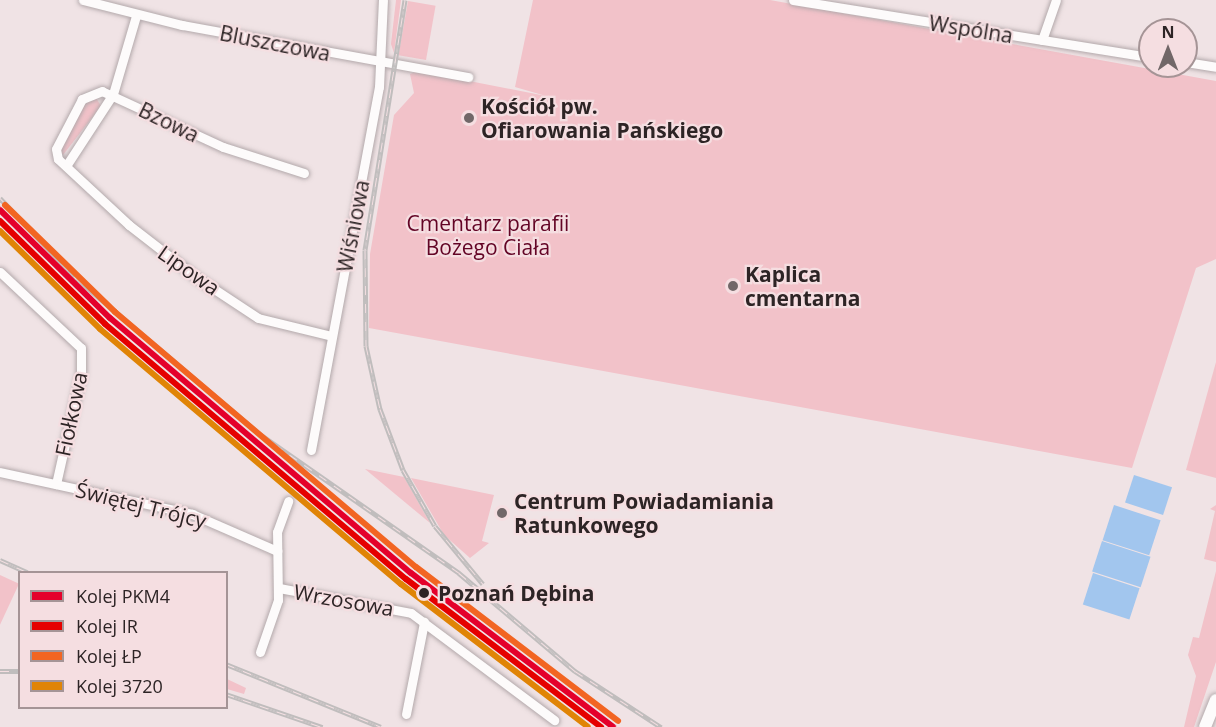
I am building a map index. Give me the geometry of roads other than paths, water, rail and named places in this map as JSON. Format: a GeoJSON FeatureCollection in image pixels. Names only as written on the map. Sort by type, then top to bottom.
{"type":"FeatureCollection","features":[{"type":"Feature","properties":{"kind":"main road"},"geometry":{"type":"LineString","coordinates":[[1205,727],[1216,700]]}},
{"type":"Feature","properties":{"kind":"street","name":"Bluszczowa"},"geometry":{"type":"LineString","coordinates":[[83,0],[136,16],[468,77]]}},
{"type":"Feature","properties":{"kind":"street","name":"Wiśniowa"},"geometry":{"type":"LineString","coordinates":[[311,450],[382,61],[383,0]]}},
{"type":"Feature","properties":{"kind":"street","name":"Wspólna"},"geometry":{"type":"LineString","coordinates":[[793,0],[1138,55]]}},
{"type":"Feature","properties":{"kind":"street"},"geometry":{"type":"LineString","coordinates":[[1042,40],[1056,0]]}},
{"type":"Feature","properties":{"kind":"street","name":"Bzowa"},"geometry":{"type":"LineString","coordinates":[[136,16],[112,94],[195,136],[304,173]]}},
{"type":"Feature","properties":{"kind":"street"},"geometry":{"type":"LineString","coordinates":[[1198,64],[1216,67]]}},
{"type":"Feature","properties":{"kind":"street"},"geometry":{"type":"LineString","coordinates":[[96,91],[112,94],[66,166],[56,149],[82,99],[96,91]]}},
{"type":"Feature","properties":{"kind":"street","name":"Lipowa"},"geometry":{"type":"LineString","coordinates":[[66,166],[168,256],[258,318],[332,336]]}},
{"type":"Feature","properties":{"kind":"street","name":"Fiołkowa"},"geometry":{"type":"LineString","coordinates":[[0,272],[81,348],[81,373],[56,484]]}},
{"type":"Feature","properties":{"kind":"street","name":"Świętej Trójcy"},"geometry":{"type":"LineString","coordinates":[[0,471],[192,514],[277,551]]}},
{"type":"Feature","properties":{"kind":"street"},"geometry":{"type":"LineString","coordinates":[[260,652],[279,588],[277,532],[288,501]]}},
{"type":"Feature","properties":{"kind":"street","name":"Wrzosowa"},"geometry":{"type":"LineString","coordinates":[[279,588],[404,611],[424,622],[554,720]]}},
{"type":"Feature","properties":{"kind":"street"},"geometry":{"type":"LineString","coordinates":[[406,714],[424,622]]}},
{"type":"Feature","properties":{"kind":"water"},"geometry":{"type":"Polygon","coordinates":[[[1134,475],[1172,487],[1163,515],[1125,503],[1134,475]]]}},
{"type":"Feature","properties":{"kind":"water"},"geometry":{"type":"Polygon","coordinates":[[[1114,505],[1161,520],[1149,555],[1103,540],[1114,505]]]}},
{"type":"Feature","properties":{"kind":"water"},"geometry":{"type":"Polygon","coordinates":[[[1102,541],[1151,557],[1141,587],[1092,571],[1102,541]]]}},
{"type":"Feature","properties":{"kind":"water"},"geometry":{"type":"Polygon","coordinates":[[[1093,573],[1140,588],[1129,620],[1083,604],[1093,573]]]}},
{"type":"Feature","properties":{"kind":"railway"},"geometry":{"type":"LineString","coordinates":[[405,0],[365,250],[366,346],[380,409],[403,470],[435,526],[483,584]]}},
{"type":"Feature","properties":{"kind":"railway"},"geometry":{"type":"LineString","coordinates":[[0,198],[76,278],[260,434],[459,573],[575,671],[661,727]]}},
{"type":"Feature","properties":{"kind":"railway"},"geometry":{"type":"LineString","coordinates":[[0,560],[25,571]]}},
{"type":"Feature","properties":{"kind":"railway"},"geometry":{"type":"LineString","coordinates":[[228,665],[381,727]]}},
{"type":"Feature","properties":{"kind":"railway"},"geometry":{"type":"LineString","coordinates":[[0,671],[18,671]]}},
{"type":"Feature","properties":{"kind":"railway"},"geometry":{"type":"LineString","coordinates":[[228,695],[322,727]]}},
{"type":"Feature","properties":{"kind":"rail line","name":"ŁP"},"geometry":{"type":"LineString","coordinates":[[5,205],[115,312],[416,567],[618,721]]}},
{"type":"Feature","properties":{"kind":"rail line","name":"PKM4"},"geometry":{"type":"LineString","coordinates":[[0,210],[110,318],[411,573],[613,727]]}},
{"type":"Feature","properties":{"kind":"rail line","name":"IR"},"geometry":{"type":"LineString","coordinates":[[0,221],[105,324],[406,579],[601,727]]}},
{"type":"Feature","properties":{"kind":"rail line","name":"3720"},"geometry":{"type":"LineString","coordinates":[[0,231],[100,329],[401,584],[588,727]]}},
{"type":"Feature","properties":{"kind":"place","name":"Kościół pw. Ofiarowania Pańskiego"},"geometry":{"type":"Point","coordinates":[469,118]}},
{"type":"Feature","properties":{"kind":"place","name":"Kaplica cmentarna"},"geometry":{"type":"Point","coordinates":[733,286]}},
{"type":"Feature","properties":{"kind":"place","name":"Centrum Powiadamiania Ratunkowego"},"geometry":{"type":"Point","coordinates":[502,513]}},
{"type":"Feature","properties":{"kind":"place","name":"Poznań Dębina"},"geometry":{"type":"Point","coordinates":[424,593]}},
{"type":"Feature","properties":{"kind":"park label","name":"Cmentarz parafii Bożego Ciała"},"geometry":{"type":"Point","coordinates":[488,235]}}]}
